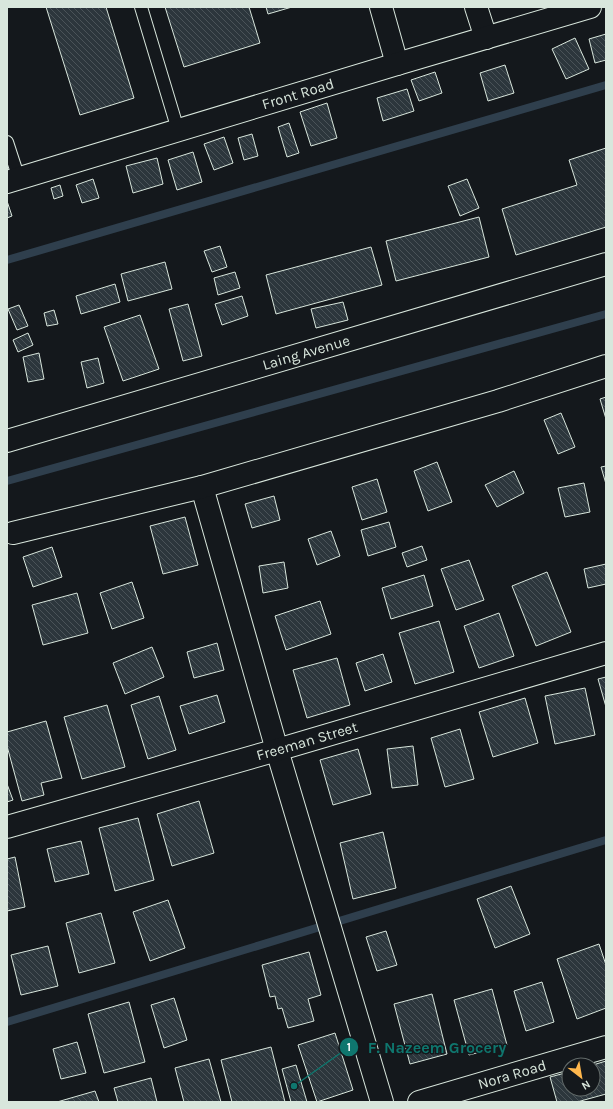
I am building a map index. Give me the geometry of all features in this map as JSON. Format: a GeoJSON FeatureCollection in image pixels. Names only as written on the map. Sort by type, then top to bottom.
{"type":"FeatureCollection","features":[{"type":"Feature","properties":{"kind":"street"},"geometry":{"type":"LineString","coordinates":[[381,7],[397,64]]}},
{"type":"Feature","properties":{"kind":"street"},"geometry":{"type":"LineString","coordinates":[[476,7],[486,38]]}},
{"type":"Feature","properties":{"kind":"street","name":"Front Road"},"geometry":{"type":"LineString","coordinates":[[13,180],[590,7]]}},
{"type":"Feature","properties":{"kind":"street","name":"Laing Avenue"},"geometry":{"type":"LineString","coordinates":[[7,441],[606,264]]}},
{"type":"Feature","properties":{"kind":"street"},"geometry":{"type":"LineString","coordinates":[[13,533],[202,487],[498,401],[606,366]]}},
{"type":"Feature","properties":{"kind":"street"},"geometry":{"type":"LineString","coordinates":[[202,487],[277,750],[382,1102]]}},
{"type":"Feature","properties":{"kind":"street","name":"Freeman Street"},"geometry":{"type":"LineString","coordinates":[[7,826],[277,750],[606,653]]}},
{"type":"Feature","properties":{"kind":"street","name":"Nora Road"},"geometry":{"type":"LineString","coordinates":[[419,1102],[606,1047]]}},
{"type":"Feature","properties":{"kind":"lane"},"geometry":{"type":"LineString","coordinates":[[141,7],[178,130]]}},
{"type":"Feature","properties":{"kind":"lane"},"geometry":{"type":"LineString","coordinates":[[7,142],[13,180]]}},
{"type":"Feature","properties":{"kind":"building"},"geometry":{"type":"Polygon","coordinates":[[[46,7],[106,7],[134,98],[80,115],[46,7]]]}},
{"type":"Feature","properties":{"kind":"building"},"geometry":{"type":"Polygon","coordinates":[[[165,7],[249,7],[260,43],[184,67],[165,7]]]}},
{"type":"Feature","properties":{"kind":"building"},"geometry":{"type":"Polygon","coordinates":[[[266,7],[292,7],[268,14],[266,7]]]}},
{"type":"Feature","properties":{"kind":"building"},"geometry":{"type":"Polygon","coordinates":[[[606,34],[606,60],[595,63],[589,39],[606,34]]]}},
{"type":"Feature","properties":{"kind":"building"},"geometry":{"type":"Polygon","coordinates":[[[575,38],[589,69],[566,79],[552,49],[575,38]]]}},
{"type":"Feature","properties":{"kind":"building"},"geometry":{"type":"Polygon","coordinates":[[[505,65],[514,93],[488,101],[480,73],[505,65]]]}},
{"type":"Feature","properties":{"kind":"building"},"geometry":{"type":"Polygon","coordinates":[[[435,72],[442,93],[419,101],[411,80],[435,72]]]}},
{"type":"Feature","properties":{"kind":"building"},"geometry":{"type":"Polygon","coordinates":[[[407,89],[414,111],[383,121],[377,98],[407,89]]]}},
{"type":"Feature","properties":{"kind":"building"},"geometry":{"type":"Polygon","coordinates":[[[327,103],[337,138],[311,146],[300,112],[327,103]]]}},
{"type":"Feature","properties":{"kind":"building"},"geometry":{"type":"Polygon","coordinates":[[[289,123],[299,153],[287,157],[278,127],[289,123]]]}},
{"type":"Feature","properties":{"kind":"building"},"geometry":{"type":"Polygon","coordinates":[[[252,134],[258,156],[244,160],[238,138],[252,134]]]}},
{"type":"Feature","properties":{"kind":"building"},"geometry":{"type":"Polygon","coordinates":[[[224,137],[233,163],[214,170],[204,144],[224,137]]]}},
{"type":"Feature","properties":{"kind":"building"},"geometry":{"type":"Polygon","coordinates":[[[606,148],[606,227],[516,255],[502,209],[577,185],[569,160],[606,148]]]}},
{"type":"Feature","properties":{"kind":"building"},"geometry":{"type":"Polygon","coordinates":[[[193,152],[202,182],[177,190],[168,160],[193,152]]]}},
{"type":"Feature","properties":{"kind":"building"},"geometry":{"type":"Polygon","coordinates":[[[157,158],[163,184],[133,193],[126,166],[157,158]]]}},
{"type":"Feature","properties":{"kind":"building"},"geometry":{"type":"Polygon","coordinates":[[[93,179],[99,198],[82,203],[76,185],[93,179]]]}},
{"type":"Feature","properties":{"kind":"building"},"geometry":{"type":"Polygon","coordinates":[[[467,179],[479,208],[460,216],[448,186],[467,179]]]}},
{"type":"Feature","properties":{"kind":"building"},"geometry":{"type":"Polygon","coordinates":[[[60,185],[63,196],[54,199],[51,188],[60,185]]]}},
{"type":"Feature","properties":{"kind":"building"},"geometry":{"type":"Polygon","coordinates":[[[7,201],[12,216],[7,218],[7,201]]]}},
{"type":"Feature","properties":{"kind":"building"},"geometry":{"type":"Polygon","coordinates":[[[479,217],[489,257],[396,281],[386,241],[479,217]]]}},
{"type":"Feature","properties":{"kind":"building"},"geometry":{"type":"Polygon","coordinates":[[[220,246],[227,267],[212,272],[204,251],[220,246]]]}},
{"type":"Feature","properties":{"kind":"building"},"geometry":{"type":"Polygon","coordinates":[[[371,247],[382,285],[276,314],[266,275],[371,247]]]}},
{"type":"Feature","properties":{"kind":"building"},"geometry":{"type":"Polygon","coordinates":[[[165,262],[172,289],[128,301],[121,274],[165,262]]]}},
{"type":"Feature","properties":{"kind":"building"},"geometry":{"type":"Polygon","coordinates":[[[235,272],[240,288],[218,295],[214,278],[235,272]]]}},
{"type":"Feature","properties":{"kind":"building"},"geometry":{"type":"Polygon","coordinates":[[[115,284],[120,302],[81,314],[76,296],[115,284]]]}},
{"type":"Feature","properties":{"kind":"building"},"geometry":{"type":"Polygon","coordinates":[[[242,296],[248,316],[222,325],[215,304],[242,296]]]}},
{"type":"Feature","properties":{"kind":"building"},"geometry":{"type":"Polygon","coordinates":[[[343,302],[348,320],[316,328],[311,309],[343,302]]]}},
{"type":"Feature","properties":{"kind":"building"},"geometry":{"type":"Polygon","coordinates":[[[188,304],[202,356],[183,361],[169,309],[188,304]]]}},
{"type":"Feature","properties":{"kind":"building"},"geometry":{"type":"Polygon","coordinates":[[[19,305],[28,326],[17,330],[8,309],[19,305]]]}},
{"type":"Feature","properties":{"kind":"building"},"geometry":{"type":"Polygon","coordinates":[[[54,310],[58,324],[47,326],[44,313],[54,310]]]}},
{"type":"Feature","properties":{"kind":"building"},"geometry":{"type":"Polygon","coordinates":[[[140,315],[159,369],[123,381],[104,327],[140,315]]]}},
{"type":"Feature","properties":{"kind":"building"},"geometry":{"type":"Polygon","coordinates":[[[28,333],[33,345],[18,352],[13,340],[28,333]]]}},
{"type":"Feature","properties":{"kind":"building"},"geometry":{"type":"Polygon","coordinates":[[[39,353],[44,379],[28,382],[23,357],[39,353]]]}},
{"type":"Feature","properties":{"kind":"building"},"geometry":{"type":"Polygon","coordinates":[[[98,358],[104,383],[87,388],[81,362],[98,358]]]}},
{"type":"Feature","properties":{"kind":"building"},"geometry":{"type":"Polygon","coordinates":[[[606,397],[606,419],[600,399],[606,397]]]}},
{"type":"Feature","properties":{"kind":"building"},"geometry":{"type":"Polygon","coordinates":[[[561,413],[575,447],[558,454],[544,420],[561,413]]]}},
{"type":"Feature","properties":{"kind":"building"},"geometry":{"type":"Polygon","coordinates":[[[437,462],[452,502],[428,511],[414,471],[437,462]]]}},
{"type":"Feature","properties":{"kind":"building"},"geometry":{"type":"Polygon","coordinates":[[[606,466],[606,484],[601,467],[606,466]]]}},
{"type":"Feature","properties":{"kind":"building"},"geometry":{"type":"Polygon","coordinates":[[[514,471],[524,493],[497,507],[485,485],[514,471]]]}},
{"type":"Feature","properties":{"kind":"building"},"geometry":{"type":"Polygon","coordinates":[[[377,479],[387,512],[362,520],[352,487],[377,479]]]}},
{"type":"Feature","properties":{"kind":"building"},"geometry":{"type":"Polygon","coordinates":[[[584,483],[590,512],[565,517],[558,488],[584,483]]]}},
{"type":"Feature","properties":{"kind":"building"},"geometry":{"type":"Polygon","coordinates":[[[274,496],[280,520],[252,528],[245,504],[274,496]]]}},
{"type":"Feature","properties":{"kind":"building"},"geometry":{"type":"Polygon","coordinates":[[[185,517],[198,565],[163,574],[150,526],[185,517]]]}},
{"type":"Feature","properties":{"kind":"building"},"geometry":{"type":"Polygon","coordinates":[[[389,522],[396,547],[368,556],[361,530],[389,522]]]}},
{"type":"Feature","properties":{"kind":"building"},"geometry":{"type":"Polygon","coordinates":[[[331,531],[340,556],[317,565],[308,539],[331,531]]]}},
{"type":"Feature","properties":{"kind":"building"},"geometry":{"type":"Polygon","coordinates":[[[422,546],[427,560],[407,567],[402,553],[422,546]]]}},
{"type":"Feature","properties":{"kind":"building"},"geometry":{"type":"Polygon","coordinates":[[[52,547],[62,577],[33,587],[23,557],[52,547]]]}},
{"type":"Feature","properties":{"kind":"building"},"geometry":{"type":"Polygon","coordinates":[[[469,560],[484,600],[456,610],[441,569],[469,560]]]}},
{"type":"Feature","properties":{"kind":"building"},"geometry":{"type":"Polygon","coordinates":[[[284,562],[288,588],[263,593],[259,566],[284,562]]]}},
{"type":"Feature","properties":{"kind":"building"},"geometry":{"type":"Polygon","coordinates":[[[606,564],[606,584],[588,588],[584,569],[606,564]]]}},
{"type":"Feature","properties":{"kind":"building"},"geometry":{"type":"Polygon","coordinates":[[[547,572],[571,632],[536,646],[512,586],[547,572]]]}},
{"type":"Feature","properties":{"kind":"building"},"geometry":{"type":"Polygon","coordinates":[[[424,575],[433,606],[391,619],[382,588],[424,575]]]}},
{"type":"Feature","properties":{"kind":"building"},"geometry":{"type":"Polygon","coordinates":[[[132,582],[144,618],[112,629],[100,593],[132,582]]]}},
{"type":"Feature","properties":{"kind":"building"},"geometry":{"type":"Polygon","coordinates":[[[77,593],[88,633],[43,645],[32,605],[77,593]]]}},
{"type":"Feature","properties":{"kind":"building"},"geometry":{"type":"Polygon","coordinates":[[[320,601],[331,634],[286,650],[275,616],[320,601]]]}},
{"type":"Feature","properties":{"kind":"building"},"geometry":{"type":"Polygon","coordinates":[[[499,613],[514,656],[479,668],[464,626],[499,613]]]}},
{"type":"Feature","properties":{"kind":"building"},"geometry":{"type":"Polygon","coordinates":[[[439,621],[454,672],[415,684],[399,633],[439,621]]]}},
{"type":"Feature","properties":{"kind":"building"},"geometry":{"type":"Polygon","coordinates":[[[217,643],[224,670],[194,678],[187,652],[217,643]]]}},
{"type":"Feature","properties":{"kind":"building"},"geometry":{"type":"Polygon","coordinates":[[[152,647],[164,677],[125,694],[113,663],[152,647]]]}},
{"type":"Feature","properties":{"kind":"building"},"geometry":{"type":"Polygon","coordinates":[[[383,654],[392,682],[365,691],[356,663],[383,654]]]}},
{"type":"Feature","properties":{"kind":"building"},"geometry":{"type":"Polygon","coordinates":[[[337,658],[350,705],[307,718],[293,670],[337,658]]]}},
{"type":"Feature","properties":{"kind":"building"},"geometry":{"type":"Polygon","coordinates":[[[606,677],[606,707],[598,679],[606,677]]]}},
{"type":"Feature","properties":{"kind":"building"},"geometry":{"type":"Polygon","coordinates":[[[585,688],[595,735],[555,744],[545,696],[585,688]]]}},
{"type":"Feature","properties":{"kind":"building"},"geometry":{"type":"Polygon","coordinates":[[[217,695],[225,722],[189,734],[180,706],[217,695]]]}},
{"type":"Feature","properties":{"kind":"building"},"geometry":{"type":"Polygon","coordinates":[[[159,696],[176,750],[148,759],[131,705],[159,696]]]}},
{"type":"Feature","properties":{"kind":"building"},"geometry":{"type":"Polygon","coordinates":[[[525,698],[538,743],[493,757],[479,712],[525,698]]]}},
{"type":"Feature","properties":{"kind":"building"},"geometry":{"type":"Polygon","coordinates":[[[107,705],[125,767],[82,779],[64,717],[107,705]]]}},
{"type":"Feature","properties":{"kind":"building"},"geometry":{"type":"Polygon","coordinates":[[[46,721],[62,778],[41,783],[44,795],[22,801],[7,746],[7,732],[46,721]]]}},
{"type":"Feature","properties":{"kind":"building"},"geometry":{"type":"Polygon","coordinates":[[[460,729],[474,779],[445,787],[431,738],[460,729]]]}},
{"type":"Feature","properties":{"kind":"building"},"geometry":{"type":"Polygon","coordinates":[[[413,746],[418,785],[392,788],[387,749],[413,746]]]}},
{"type":"Feature","properties":{"kind":"building"},"geometry":{"type":"Polygon","coordinates":[[[358,749],[371,794],[333,805],[320,760],[358,749]]]}},
{"type":"Feature","properties":{"kind":"building"},"geometry":{"type":"Polygon","coordinates":[[[7,784],[13,800],[7,802],[7,784]]]}},
{"type":"Feature","properties":{"kind":"building"},"geometry":{"type":"Polygon","coordinates":[[[199,801],[214,853],[172,866],[157,814],[199,801]]]}},
{"type":"Feature","properties":{"kind":"building"},"geometry":{"type":"Polygon","coordinates":[[[138,818],[154,880],[115,891],[99,828],[138,818]]]}},
{"type":"Feature","properties":{"kind":"building"},"geometry":{"type":"Polygon","coordinates":[[[383,832],[396,888],[353,899],[340,843],[383,832]]]}},
{"type":"Feature","properties":{"kind":"building"},"geometry":{"type":"Polygon","coordinates":[[[81,841],[89,874],[55,882],[47,849],[81,841]]]}},
{"type":"Feature","properties":{"kind":"building"},"geometry":{"type":"Polygon","coordinates":[[[15,857],[25,907],[7,911],[7,859],[15,857]]]}},
{"type":"Feature","properties":{"kind":"building"},"geometry":{"type":"Polygon","coordinates":[[[511,886],[530,934],[495,948],[477,899],[511,886]]]}},
{"type":"Feature","properties":{"kind":"building"},"geometry":{"type":"Polygon","coordinates":[[[168,900],[185,948],[150,961],[133,912],[168,900]]]}},
{"type":"Feature","properties":{"kind":"building"},"geometry":{"type":"Polygon","coordinates":[[[101,913],[115,963],[79,973],[66,923],[101,913]]]}},
{"type":"Feature","properties":{"kind":"building"},"geometry":{"type":"Polygon","coordinates":[[[386,931],[397,965],[377,971],[366,937],[386,931]]]}},
{"type":"Feature","properties":{"kind":"building"},"geometry":{"type":"Polygon","coordinates":[[[599,944],[606,965],[606,1008],[577,1019],[557,959],[599,944]]]}},
{"type":"Feature","properties":{"kind":"building"},"geometry":{"type":"Polygon","coordinates":[[[48,946],[58,986],[21,995],[11,955],[48,946]]]}},
{"type":"Feature","properties":{"kind":"building"},"geometry":{"type":"Polygon","coordinates":[[[309,952],[321,995],[308,999],[314,1021],[288,1028],[282,1008],[278,1009],[275,996],[270,997],[262,965],[309,952]]]}},
{"type":"Feature","properties":{"kind":"building"},"geometry":{"type":"Polygon","coordinates":[[[542,982],[554,1022],[526,1031],[514,991],[542,982]]]}},
{"type":"Feature","properties":{"kind":"building"},"geometry":{"type":"Polygon","coordinates":[[[492,989],[507,1045],[469,1055],[454,1000],[492,989]]]}},
{"type":"Feature","properties":{"kind":"building"},"geometry":{"type":"Polygon","coordinates":[[[432,994],[447,1054],[410,1064],[394,1004],[432,994]]]}},
{"type":"Feature","properties":{"kind":"building"},"geometry":{"type":"Polygon","coordinates":[[[174,998],[187,1040],[164,1048],[151,1005],[174,998]]]}},
{"type":"Feature","properties":{"kind":"building"},"geometry":{"type":"Polygon","coordinates":[[[129,1002],[145,1062],[104,1073],[88,1014],[129,1002]]]}},
{"type":"Feature","properties":{"kind":"building"},"geometry":{"type":"Polygon","coordinates":[[[335,1033],[353,1090],[317,1102],[298,1045],[335,1033]]]}},
{"type":"Feature","properties":{"kind":"building"},"geometry":{"type":"Polygon","coordinates":[[[77,1042],[86,1073],[61,1079],[53,1049],[77,1042]]]}},
{"type":"Feature","properties":{"kind":"building"},"geometry":{"type":"Polygon","coordinates":[[[271,1047],[285,1102],[232,1102],[221,1060],[271,1047]]]}},
{"type":"Feature","properties":{"kind":"building"},"geometry":{"type":"Polygon","coordinates":[[[209,1059],[221,1102],[184,1102],[175,1068],[209,1059]]]}},
{"type":"Feature","properties":{"kind":"building"},"geometry":{"type":"Polygon","coordinates":[[[606,1061],[606,1094],[601,1095],[601,1063],[606,1061]]]}},
{"type":"Feature","properties":{"kind":"building"},"geometry":{"type":"Polygon","coordinates":[[[296,1065],[307,1102],[291,1102],[282,1069],[296,1065]]]}},
{"type":"Feature","properties":{"kind":"building"},"geometry":{"type":"Polygon","coordinates":[[[561,1074],[561,1097],[595,1097],[577,1102],[557,1102],[550,1077],[561,1074]]]}},
{"type":"Feature","properties":{"kind":"building"},"geometry":{"type":"Polygon","coordinates":[[[151,1078],[157,1102],[118,1102],[114,1088],[151,1078]]]}},
{"type":"Feature","properties":{"kind":"building"},"geometry":{"type":"Polygon","coordinates":[[[95,1091],[99,1102],[57,1102],[95,1091]]]}},
{"type":"Feature","properties":{"kind":"waterway"},"geometry":{"type":"LineString","coordinates":[[7,260],[606,85]]}},
{"type":"Feature","properties":{"kind":"waterway"},"geometry":{"type":"LineString","coordinates":[[7,481],[606,314]]}},
{"type":"Feature","properties":{"kind":"waterway"},"geometry":{"type":"LineString","coordinates":[[7,1022],[606,840]]}},
{"type":"Feature","properties":{"kind":"place","name":"F. Nazeem Grocery"},"geometry":{"type":"Point","coordinates":[294,1086]}}]}
